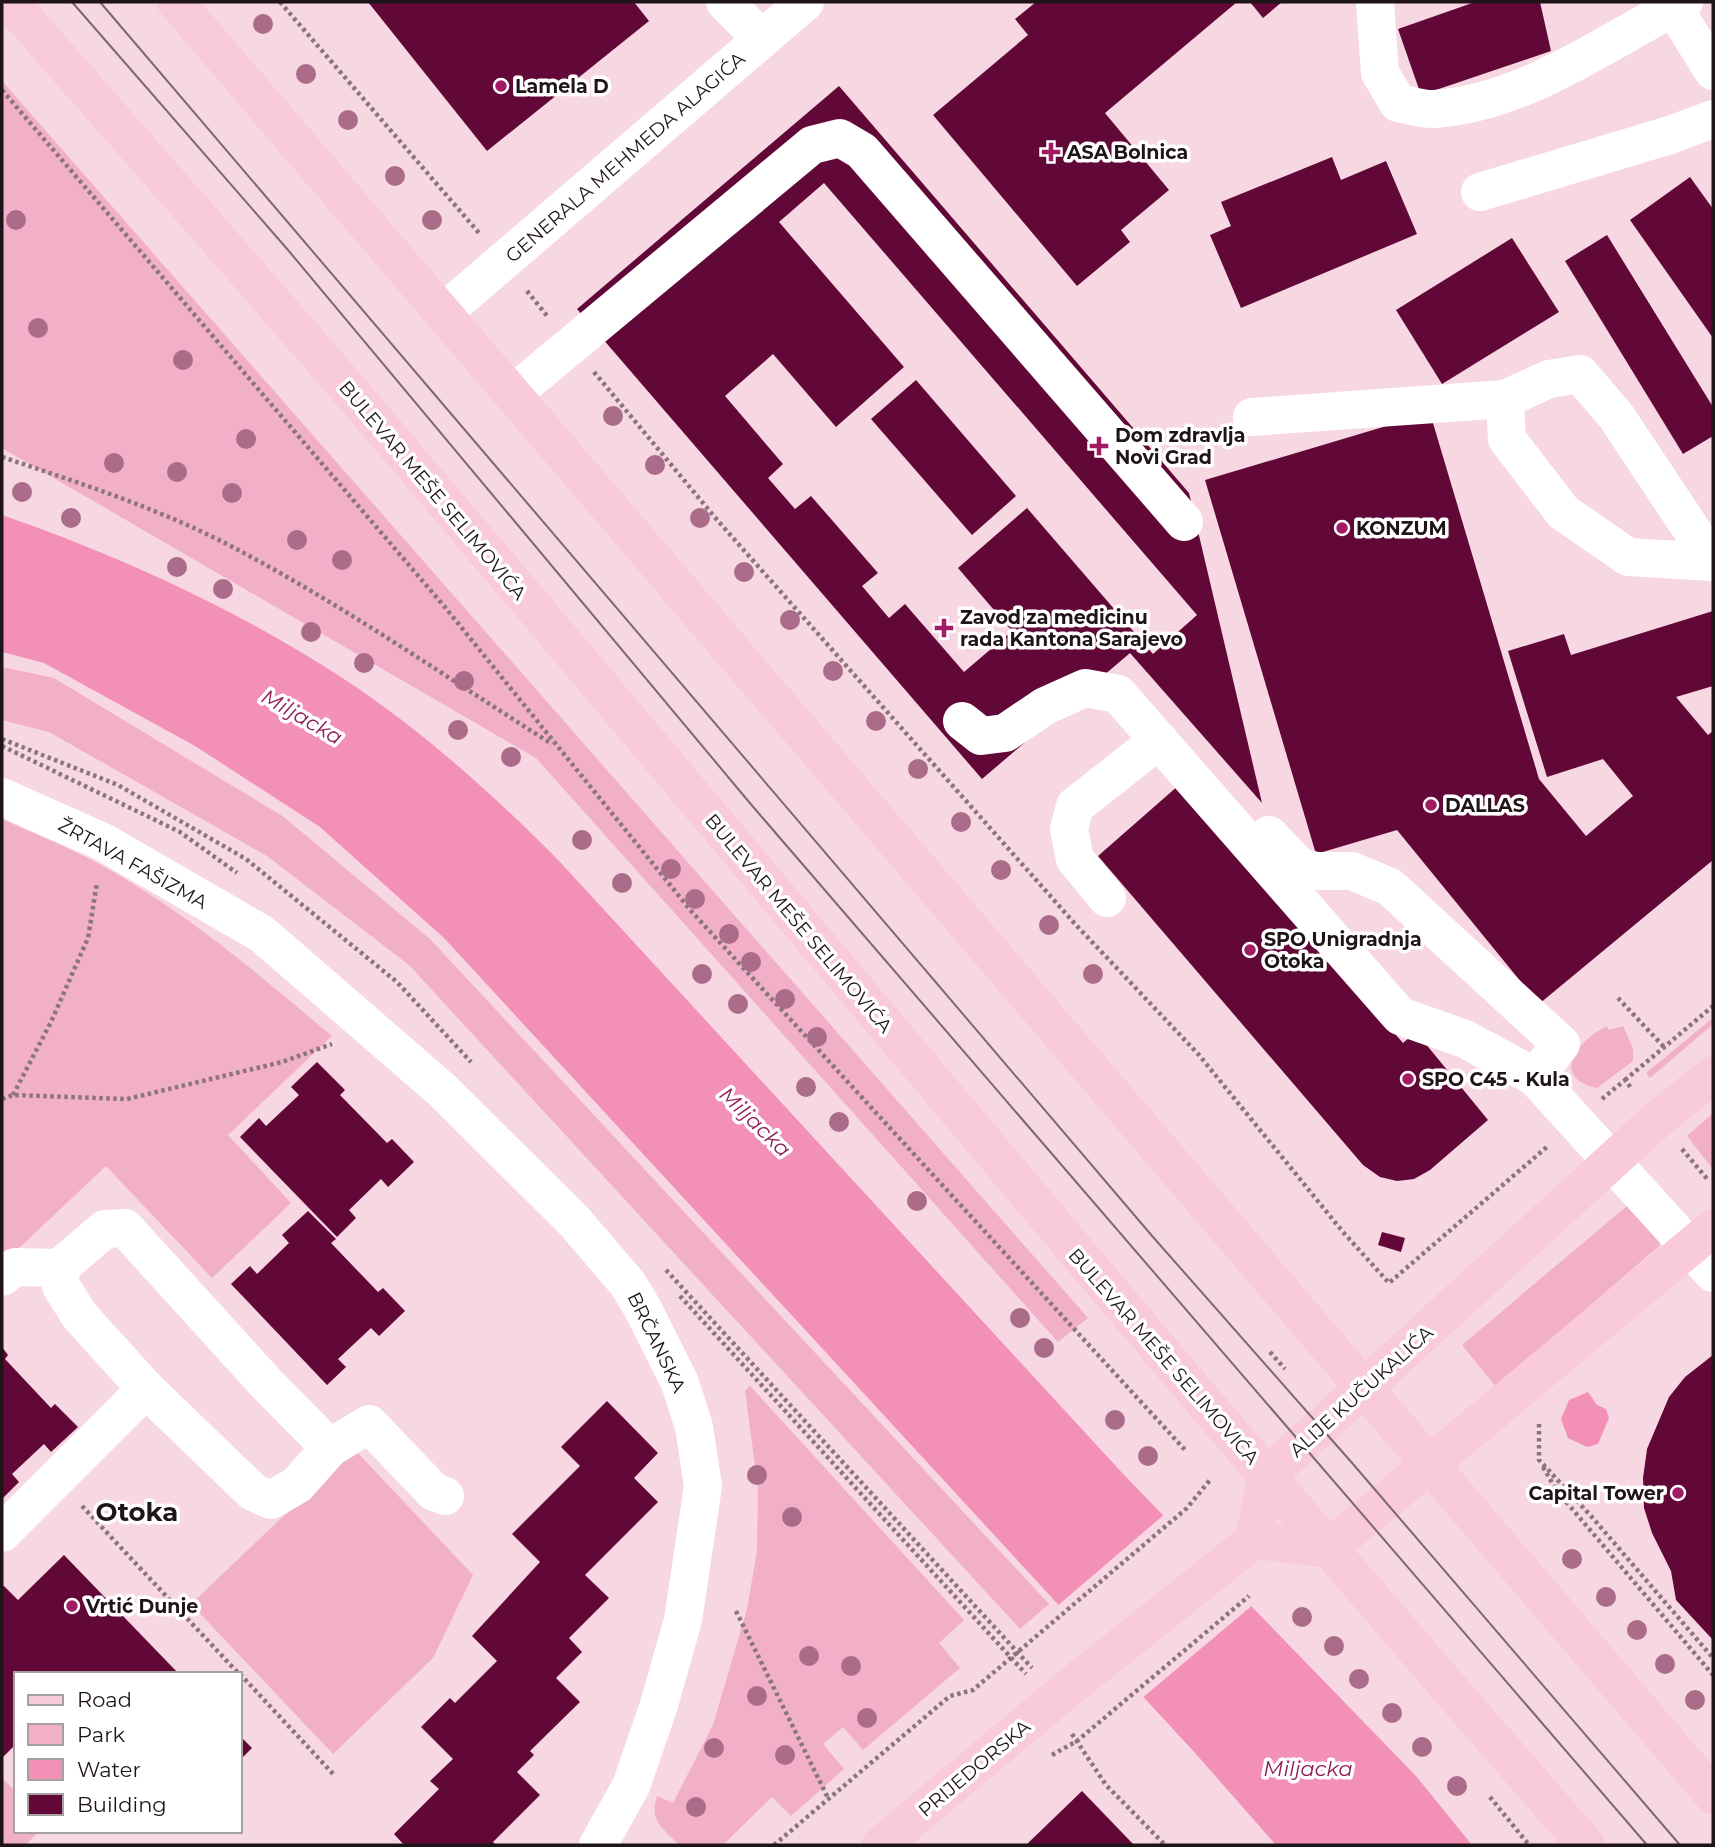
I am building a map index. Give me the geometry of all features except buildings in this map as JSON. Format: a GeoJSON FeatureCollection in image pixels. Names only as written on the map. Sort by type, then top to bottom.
{"type":"FeatureCollection","features":[{"type":"Feature","properties":{"kind":"main road","name":"BULEVAR MEŠE SELIMOVIĆA"},"geometry":{"type":"LineString","coordinates":[[10,2],[376,421],[1036,1207],[1328,1549],[1586,1845]]}},
{"type":"Feature","properties":{"kind":"main road"},"geometry":{"type":"LineString","coordinates":[[176,2],[514,393],[902,853],[1713,1795]]}},
{"type":"Feature","properties":{"kind":"main road","name":"ALIJE KUČUKALIĆA"},"geometry":{"type":"LineString","coordinates":[[1267,1476],[1613,1162],[1713,1075]]}},
{"type":"Feature","properties":{"kind":"main road"},"geometry":{"type":"LineString","coordinates":[[1267,1476],[1244,1549],[1328,1549],[1706,1250]]}},
{"type":"Feature","properties":{"kind":"main road","name":"PRIJEDORSKA"},"geometry":{"type":"LineString","coordinates":[[881,1845],[1066,1690],[1244,1549]]}},
{"type":"Feature","properties":{"kind":"street"},"geometry":{"type":"LineString","coordinates":[[725,2],[762,39]]}},
{"type":"Feature","properties":{"kind":"street","name":"GENERALA MEHMEDA ALAGIĆA"},"geometry":{"type":"LineString","coordinates":[[444,312],[805,2]]}},
{"type":"Feature","properties":{"kind":"street"},"geometry":{"type":"LineString","coordinates":[[1375,2],[1380,73],[1398,103],[1433,110],[1508,93],[1635,32],[1676,4],[1713,71]]}},
{"type":"Feature","properties":{"kind":"street"},"geometry":{"type":"LineString","coordinates":[[1480,191],[1670,135],[1713,119]]}},
{"type":"Feature","properties":{"kind":"street"},"geometry":{"type":"LineString","coordinates":[[514,393],[812,145],[839,138],[862,151],[1184,522]]}},
{"type":"Feature","properties":{"kind":"street"},"geometry":{"type":"LineString","coordinates":[[1252,417],[1505,399],[1549,379],[1580,374],[1616,416],[1713,562]]}},
{"type":"Feature","properties":{"kind":"street"},"geometry":{"type":"LineString","coordinates":[[1505,399],[1507,439],[1563,512],[1629,557],[1713,562]]}},
{"type":"Feature","properties":{"kind":"street"},"geometry":{"type":"LineString","coordinates":[[961,721],[981,736],[1005,733],[1045,706],[1085,688],[1118,694],[1400,1016],[1465,1040],[1535,1077],[1613,1162],[1706,1250]]}},
{"type":"Feature","properties":{"kind":"street"},"geometry":{"type":"LineString","coordinates":[[1107,898],[1075,859],[1069,830],[1075,806],[1159,740]]}},
{"type":"Feature","properties":{"kind":"street","name":"ŽRTAVA FAŠIZMA"},"geometry":{"type":"LineString","coordinates":[[2,797],[103,842],[262,934]]}},
{"type":"Feature","properties":{"kind":"street"},"geometry":{"type":"LineString","coordinates":[[1261,826],[1300,867],[1316,872],[1352,871],[1390,887],[1532,1016],[1561,1044],[1535,1077]]}},
{"type":"Feature","properties":{"kind":"street","name":"BRČANSKA"},"geometry":{"type":"LineString","coordinates":[[262,934],[442,1090],[574,1221],[628,1284],[680,1383],[694,1427],[703,1486],[683,1620],[631,1786],[601,1844]]}},
{"type":"Feature","properties":{"kind":"street"},"geometry":{"type":"LineString","coordinates":[[2,1277],[15,1267],[59,1268],[105,1230],[125,1228],[265,1382],[330,1448]]}},
{"type":"Feature","properties":{"kind":"street"},"geometry":{"type":"LineString","coordinates":[[59,1268],[61,1286],[79,1315],[146,1389],[253,1492],[271,1500],[297,1485],[330,1448],[369,1424],[434,1492],[445,1496]]}},
{"type":"Feature","properties":{"kind":"street"},"geometry":{"type":"LineString","coordinates":[[2,1533],[146,1389]]}},
{"type":"Feature","properties":{"kind":"path"},"geometry":{"type":"LineString","coordinates":[[280,2],[505,261],[572,346],[782,594],[1076,925],[1199,1055],[1343,1232],[1389,1283],[1713,1006]]}},
{"type":"Feature","properties":{"kind":"path"},"geometry":{"type":"LineString","coordinates":[[2,90],[444,606],[692,912],[1186,1451]]}},
{"type":"Feature","properties":{"kind":"path"},"geometry":{"type":"LineString","coordinates":[[2,457],[111,494],[223,542],[367,624],[556,747]]}},
{"type":"Feature","properties":{"kind":"path"},"geometry":{"type":"LineString","coordinates":[[13,1095],[51,1022],[88,938],[103,842]]}},
{"type":"Feature","properties":{"kind":"path"},"geometry":{"type":"LineString","coordinates":[[1618,998],[1664,1047]]}},
{"type":"Feature","properties":{"kind":"path"},"geometry":{"type":"LineString","coordinates":[[2,1099],[13,1095],[127,1099],[282,1062],[374,1030]]}},
{"type":"Feature","properties":{"kind":"path"},"geometry":{"type":"LineString","coordinates":[[1625,1080],[1632,1089]]}},
{"type":"Feature","properties":{"kind":"path"},"geometry":{"type":"LineString","coordinates":[[1678,1144],[1708,1180]]}},
{"type":"Feature","properties":{"kind":"path"},"geometry":{"type":"LineString","coordinates":[[1270,1352],[1285,1369]]}},
{"type":"Feature","properties":{"kind":"path"},"geometry":{"type":"LineString","coordinates":[[1540,1416],[1539,1460],[1557,1491],[1713,1675]]}},
{"type":"Feature","properties":{"kind":"path"},"geometry":{"type":"LineString","coordinates":[[1539,1460],[1713,1658]]}},
{"type":"Feature","properties":{"kind":"path"},"geometry":{"type":"LineString","coordinates":[[56,1479],[237,1672]]}},
{"type":"Feature","properties":{"kind":"path"},"geometry":{"type":"LineString","coordinates":[[774,1845],[950,1696],[973,1690],[1186,1508],[1210,1480]]}},
{"type":"Feature","properties":{"kind":"path"},"geometry":{"type":"LineString","coordinates":[[1096,1725],[1260,1587]]}},
{"type":"Feature","properties":{"kind":"path"},"geometry":{"type":"LineString","coordinates":[[736,1611],[828,1798]]}},
{"type":"Feature","properties":{"kind":"path"},"geometry":{"type":"LineString","coordinates":[[242,1677],[335,1776]]}},
{"type":"Feature","properties":{"kind":"green space"},"geometry":{"type":"Polygon","coordinates":[[[2,81],[1088,1318],[1058,1342],[536,758],[2,448],[2,81]]]}},
{"type":"Feature","properties":{"kind":"green space"},"geometry":{"type":"Polygon","coordinates":[[[2,667],[54,678],[284,817],[431,940],[1049,1604],[1020,1629],[409,965],[267,856],[49,732],[2,720],[2,667]]]}},
{"type":"Feature","properties":{"kind":"green space"},"geometry":{"type":"Polygon","coordinates":[[[2,819],[87,858],[161,902],[220,944],[332,1036],[228,1135],[291,1203],[212,1278],[106,1166],[2,1264],[2,819]]]}},
{"type":"Feature","properties":{"kind":"green space"},"geometry":{"type":"Polygon","coordinates":[[[1713,1018],[1713,1024],[1650,1078],[1646,1073],[1713,1018]]]}},
{"type":"Feature","properties":{"kind":"green space"},"geometry":{"type":"Polygon","coordinates":[[[1607,1026],[1609,1030],[1623,1026],[1633,1048],[1633,1061],[1597,1088],[1582,1083],[1574,1076],[1571,1067],[1578,1049],[1596,1032],[1607,1026]]]}},
{"type":"Feature","properties":{"kind":"green space"},"geometry":{"type":"Polygon","coordinates":[[[1713,1113],[1713,1169],[1687,1136],[1713,1113]]]}},
{"type":"Feature","properties":{"kind":"green space"},"geometry":{"type":"Polygon","coordinates":[[[1627,1206],[1662,1236],[1659,1246],[1496,1387],[1462,1345],[1627,1206]]]}},
{"type":"Feature","properties":{"kind":"green space"},"geometry":{"type":"Polygon","coordinates":[[[750,1386],[964,1620],[939,1643],[960,1668],[863,1750],[843,1727],[823,1744],[844,1769],[791,1816],[772,1797],[723,1845],[679,1845],[656,1818],[657,1796],[673,1803],[713,1725],[747,1609],[757,1551],[758,1488],[745,1391],[750,1386]]]}},
{"type":"Feature","properties":{"kind":"green space"},"geometry":{"type":"Polygon","coordinates":[[[354,1449],[473,1575],[433,1658],[333,1754],[191,1604],[354,1449]]]}},
{"type":"Feature","properties":{"kind":"green space"},"geometry":{"type":"Polygon","coordinates":[[[2,1778],[14,1790],[14,1833],[38,1833],[25,1845],[2,1845],[2,1778]]]}},
{"type":"Feature","properties":{"kind":"water","name":"Miljacka"},"geometry":{"type":"Polygon","coordinates":[[[2,515],[137,568],[268,633],[378,703],[433,745],[485,790],[560,862],[1125,1476],[1416,1776],[1472,1845],[1276,1845],[1196,1754],[444,938],[320,827],[195,746],[44,663],[2,652],[2,515]]]}},
{"type":"Feature","properties":{"kind":"water"},"geometry":{"type":"Polygon","coordinates":[[[1588,1392],[1597,1405],[1606,1409],[1609,1418],[1598,1444],[1587,1447],[1568,1438],[1561,1419],[1569,1400],[1588,1392]]]}},
{"type":"Feature","properties":{"kind":"pier"},"geometry":{"type":"Polygon","coordinates":[[[1166,1513],[1254,1604],[1141,1699],[1056,1607],[1166,1513]]]}},
{"type":"Feature","properties":{"kind":"tram line"},"geometry":{"type":"LineString","coordinates":[[72,2],[288,250],[749,802],[1647,1845]]}},
{"type":"Feature","properties":{"kind":"tram line"},"geometry":{"type":"LineString","coordinates":[[100,2],[1153,1237],[1353,1464],[1680,1845]]}},
{"type":"Feature","properties":{"kind":"place","name":"Lamela D"},"geometry":{"type":"Point","coordinates":[501,86]}},
{"type":"Feature","properties":{"kind":"place","name":"ASA Bolnica"},"geometry":{"type":"Point","coordinates":[1051,152]}},
{"type":"Feature","properties":{"kind":"place","name":"Dom zdravlja Novi Grad"},"geometry":{"type":"Point","coordinates":[1099,446]}},
{"type":"Feature","properties":{"kind":"place","name":"KONZUM"},"geometry":{"type":"Point","coordinates":[1342,528]}},
{"type":"Feature","properties":{"kind":"place","name":"Zavod za medicinu rada Kantona Sarajevo"},"geometry":{"type":"Point","coordinates":[944,628]}},
{"type":"Feature","properties":{"kind":"place","name":"DALLAS"},"geometry":{"type":"Point","coordinates":[1431,805]}},
{"type":"Feature","properties":{"kind":"place","name":"SPO Unigradnja Otoka"},"geometry":{"type":"Point","coordinates":[1250,950]}},
{"type":"Feature","properties":{"kind":"place","name":"SPO C45 - Kula"},"geometry":{"type":"Point","coordinates":[1408,1079]}},
{"type":"Feature","properties":{"kind":"place","name":"Capital Tower"},"geometry":{"type":"Point","coordinates":[1678,1493]}},
{"type":"Feature","properties":{"kind":"place","name":"Vrtić Dunje"},"geometry":{"type":"Point","coordinates":[72,1606]}},
{"type":"Feature","properties":{"kind":"district","name":"Otoka"},"geometry":{"type":"Point","coordinates":[137,1512]}}]}
